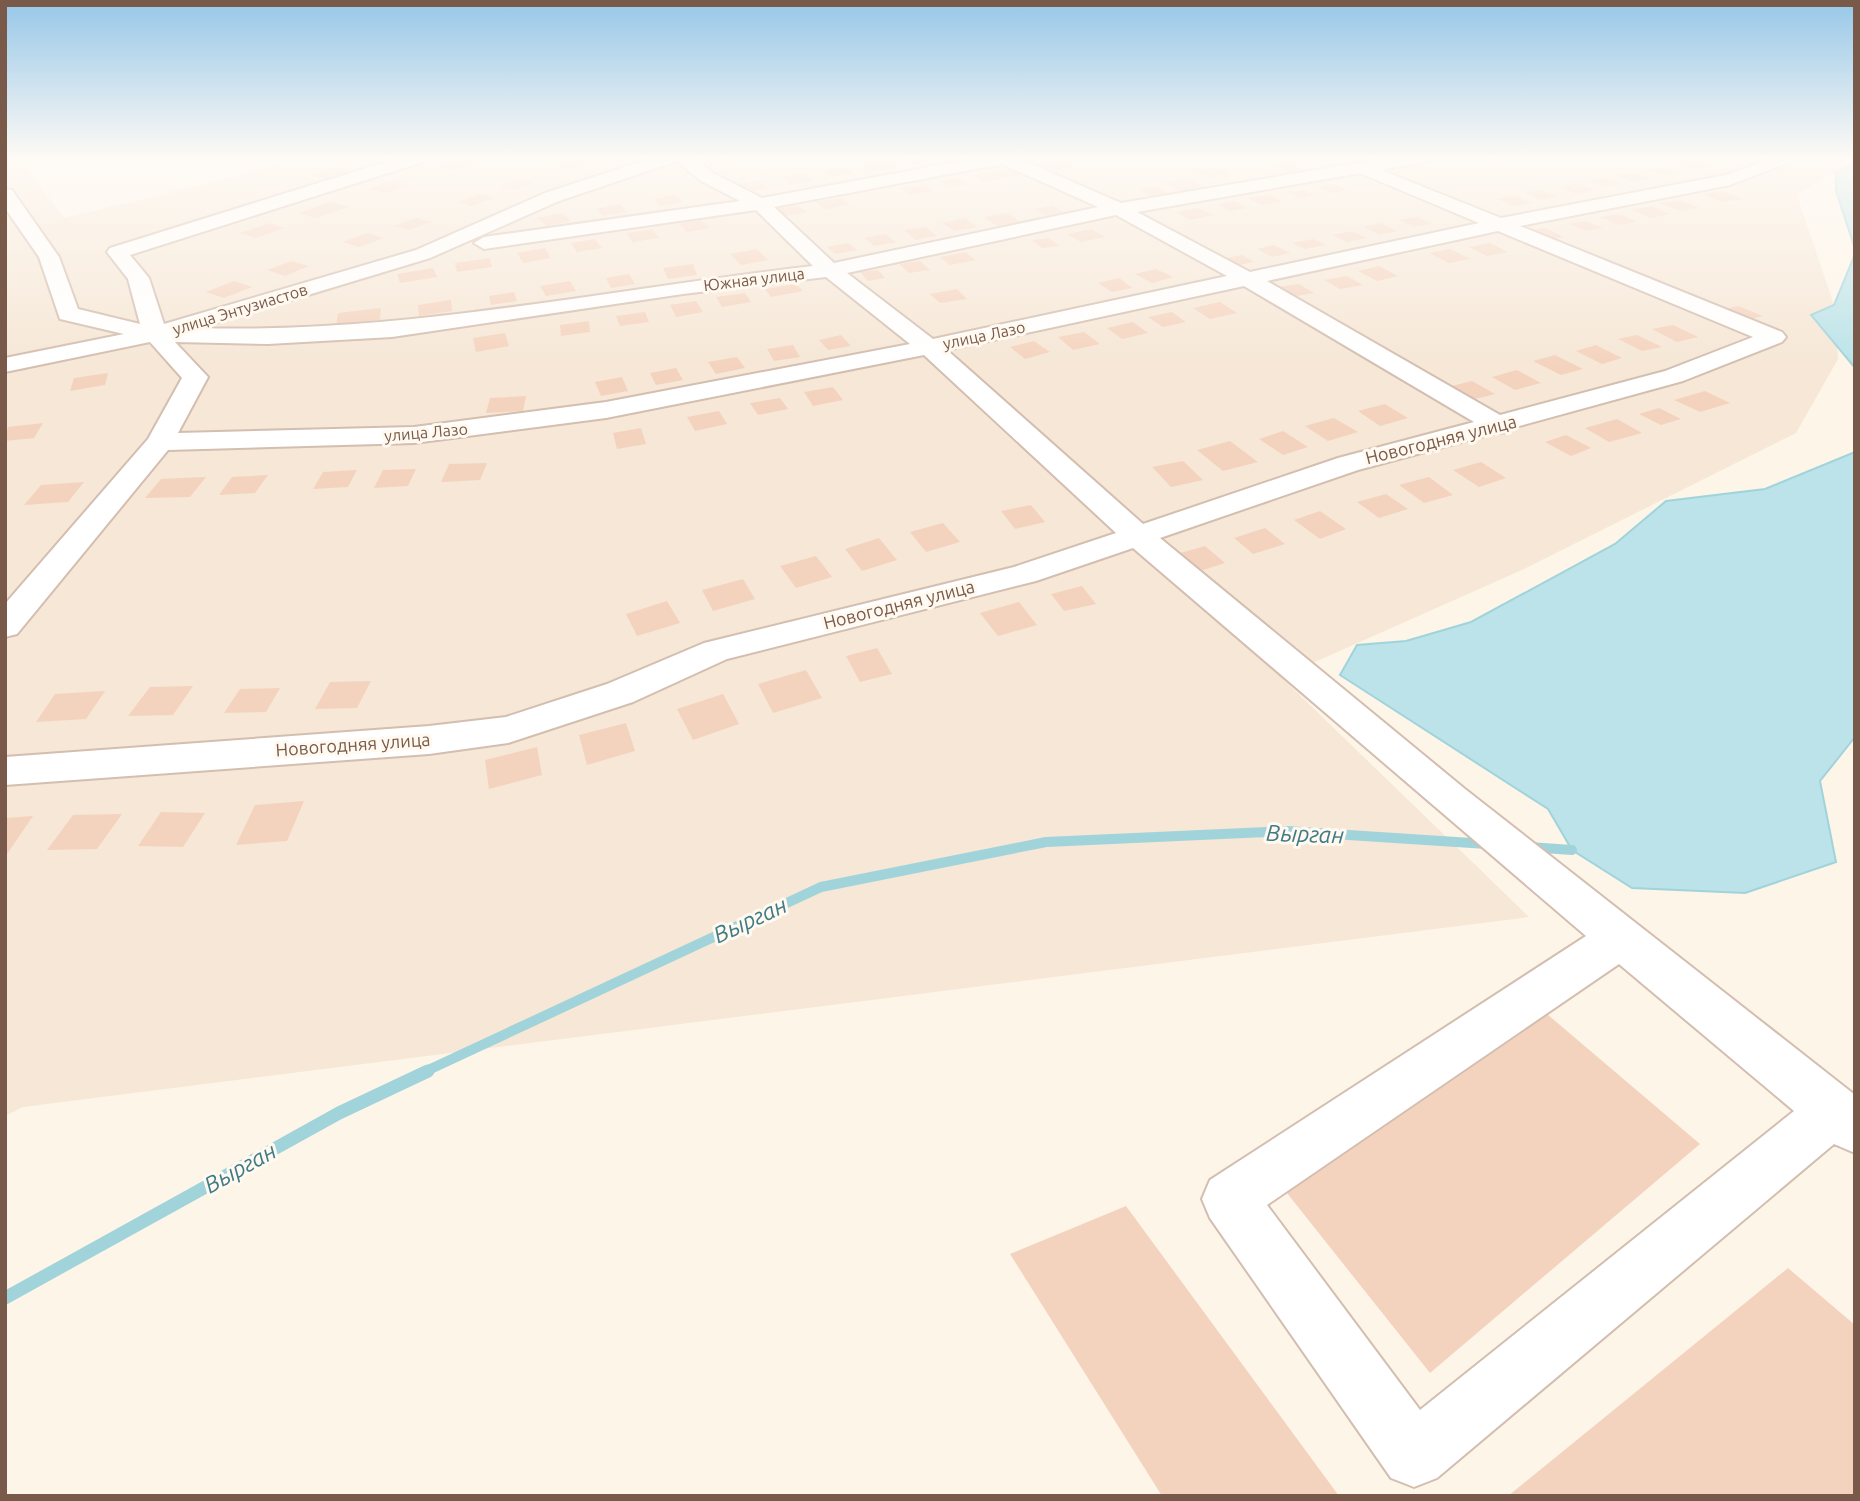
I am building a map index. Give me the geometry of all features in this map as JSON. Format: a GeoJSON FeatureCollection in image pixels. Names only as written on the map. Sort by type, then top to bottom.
{"type":"FeatureCollection","features":[{"type":"Feature","properties":{"kind":"street"},"geometry":{"type":"LineString","coordinates":[[27,226],[49,257],[68,314],[155,334]]}},
{"type":"Feature","properties":{"kind":"street"},"geometry":{"type":"LineString","coordinates":[[155,334],[138,278],[117,252],[200,226]]}},
{"type":"Feature","properties":{"kind":"street","name":"улица Энтузиастов"},"geometry":{"type":"LineString","coordinates":[[5,626],[160,442],[195,377],[155,334],[423,254],[486,226]]}},
{"type":"Feature","properties":{"kind":"street"},"geometry":{"type":"LineString","coordinates":[[423,254],[590,226]]}},
{"type":"Feature","properties":{"kind":"street"},"geometry":{"type":"LineString","coordinates":[[783,226],[830,270],[929,347],[1138,536],[1486,829],[1622,937],[1844,1120],[1413,1455],[1229,1199],[1622,937]]}},
{"type":"Feature","properties":{"kind":"street","name":"Южная улица"},"geometry":{"type":"LineString","coordinates":[[155,334],[268,337],[391,330],[683,287],[830,270],[1038,226]]}},
{"type":"Feature","properties":{"kind":"street"},"geometry":{"type":"LineString","coordinates":[[1150,226],[1246,278],[1500,426]]}},
{"type":"Feature","properties":{"kind":"street","name":"улица Лазо"},"geometry":{"type":"LineString","coordinates":[[160,442],[414,435],[606,410],[929,347],[1497,226]]}},
{"type":"Feature","properties":{"kind":"street","name":"Новогодняя улица"},"geometry":{"type":"LineString","coordinates":[[5,771],[429,740],[508,730],[620,693],[716,651],[1025,574],[1348,464],[1500,426],[1674,376],[1774,337],[1505,226]]}},
{"type":"Feature","properties":{"kind":"street"},"geometry":{"type":"LineString","coordinates":[[5,365],[155,334]]}},
{"type":"Feature","properties":{"kind":"shaded area"},"geometry":{"type":"Polygon","coordinates":[[[5,226],[1807,226],[1834,305],[1838,359],[1796,433],[1524,569],[1281,677],[1529,917],[23,1107],[5,1116],[5,226]]]}},
{"type":"Feature","properties":{"kind":"water"},"geometry":{"type":"Polygon","coordinates":[[[1847,226],[1855,226],[1855,249],[1847,226]]]}},
{"type":"Feature","properties":{"kind":"water"},"geometry":{"type":"Polygon","coordinates":[[[1855,254],[1855,368],[1811,315],[1834,305],[1855,254]]]}},
{"type":"Feature","properties":{"kind":"water"},"geometry":{"type":"Polygon","coordinates":[[[1855,452],[1855,737],[1820,781],[1836,862],[1745,893],[1632,888],[1572,850],[1548,809],[1340,675],[1357,645],[1406,641],[1471,622],[1615,544],[1666,501],[1765,489],[1855,452]]]}},
{"type":"Feature","properties":{"kind":"building"},"geometry":{"type":"Polygon","coordinates":[[[260,226],[284,228],[256,238],[240,233],[260,226]]]}},
{"type":"Feature","properties":{"kind":"building"},"geometry":{"type":"Polygon","coordinates":[[[394,226],[420,226],[409,230],[394,226]]]}},
{"type":"Feature","properties":{"kind":"building"},"geometry":{"type":"Polygon","coordinates":[[[681,226],[710,228],[688,232],[681,226]]]}},
{"type":"Feature","properties":{"kind":"building"},"geometry":{"type":"Polygon","coordinates":[[[947,226],[977,227],[954,231],[947,226]]]}},
{"type":"Feature","properties":{"kind":"building"},"geometry":{"type":"Polygon","coordinates":[[[1386,226],[1397,231],[1380,235],[1363,227],[1386,226]]]}},
{"type":"Feature","properties":{"kind":"building"},"geometry":{"type":"Polygon","coordinates":[[[1574,226],[1603,228],[1586,231],[1574,226]]]}},
{"type":"Feature","properties":{"kind":"building"},"geometry":{"type":"Polygon","coordinates":[[[926,227],[937,236],[915,240],[904,230],[926,227]]]}},
{"type":"Feature","properties":{"kind":"building"},"geometry":{"type":"Polygon","coordinates":[[[1545,228],[1565,237],[1546,240],[1527,231],[1545,228]]]}},
{"type":"Feature","properties":{"kind":"building"},"geometry":{"type":"Polygon","coordinates":[[[653,229],[659,238],[632,242],[626,233],[653,229]]]}},
{"type":"Feature","properties":{"kind":"building"},"geometry":{"type":"Polygon","coordinates":[[[1091,229],[1105,237],[1081,242],[1067,234],[1091,229]]]}},
{"type":"Feature","properties":{"kind":"building"},"geometry":{"type":"Polygon","coordinates":[[[1352,231],[1367,238],[1347,242],[1332,235],[1352,231]]]}},
{"type":"Feature","properties":{"kind":"building"},"geometry":{"type":"Polygon","coordinates":[[[367,233],[384,238],[359,247],[343,242],[367,233]]]}},
{"type":"Feature","properties":{"kind":"building"},"geometry":{"type":"Polygon","coordinates":[[[885,234],[896,242],[875,246],[864,238],[885,234]]]}},
{"type":"Feature","properties":{"kind":"building"},"geometry":{"type":"Polygon","coordinates":[[[1049,238],[1059,246],[1042,248],[1032,240],[1049,238]]]}},
{"type":"Feature","properties":{"kind":"building"},"geometry":{"type":"Polygon","coordinates":[[[595,239],[602,248],[577,252],[571,243],[595,239]]]}},
{"type":"Feature","properties":{"kind":"building"},"geometry":{"type":"Polygon","coordinates":[[[1313,239],[1326,245],[1304,249],[1292,243],[1313,239]]]}},
{"type":"Feature","properties":{"kind":"building"},"geometry":{"type":"Polygon","coordinates":[[[848,243],[857,250],[835,254],[827,247],[848,243]]]}},
{"type":"Feature","properties":{"kind":"building"},"geometry":{"type":"Polygon","coordinates":[[[1490,243],[1508,252],[1487,256],[1469,247],[1490,243]]]}},
{"type":"Feature","properties":{"kind":"building"},"geometry":{"type":"Polygon","coordinates":[[[1274,245],[1290,253],[1272,257],[1257,249],[1274,245]]]}},
{"type":"Feature","properties":{"kind":"building"},"geometry":{"type":"Polygon","coordinates":[[[545,248],[551,258],[523,263],[517,253],[545,248]]]}},
{"type":"Feature","properties":{"kind":"building"},"geometry":{"type":"Polygon","coordinates":[[[757,249],[768,260],[741,265],[730,254],[757,249]]]}},
{"type":"Feature","properties":{"kind":"building"},"geometry":{"type":"Polygon","coordinates":[[[1450,249],[1470,259],[1449,263],[1429,253],[1450,249]]]}},
{"type":"Feature","properties":{"kind":"building"},"geometry":{"type":"Polygon","coordinates":[[[965,252],[976,260],[950,265],[940,257],[965,252]]]}},
{"type":"Feature","properties":{"kind":"building"},"geometry":{"type":"Polygon","coordinates":[[[1242,255],[1254,262],[1234,266],[1222,259],[1242,255]]]}},
{"type":"Feature","properties":{"kind":"building"},"geometry":{"type":"Polygon","coordinates":[[[490,258],[492,267],[457,272],[455,263],[490,258]]]}},
{"type":"Feature","properties":{"kind":"building"},"geometry":{"type":"Polygon","coordinates":[[[291,261],[309,266],[285,276],[267,270],[291,261]]]}},
{"type":"Feature","properties":{"kind":"building"},"geometry":{"type":"Polygon","coordinates":[[[920,261],[930,270],[909,273],[899,264],[920,261]]]}},
{"type":"Feature","properties":{"kind":"building"},"geometry":{"type":"Polygon","coordinates":[[[693,264],[697,275],[668,279],[663,268],[693,264]]]}},
{"type":"Feature","properties":{"kind":"building"},"geometry":{"type":"Polygon","coordinates":[[[1379,266],[1398,276],[1377,281],[1358,271],[1379,266]]]}},
{"type":"Feature","properties":{"kind":"building"},"geometry":{"type":"Polygon","coordinates":[[[433,268],[437,277],[400,283],[397,274],[433,268]]]}},
{"type":"Feature","properties":{"kind":"building"},"geometry":{"type":"Polygon","coordinates":[[[1156,269],[1173,277],[1152,283],[1135,274],[1156,269]]]}},
{"type":"Feature","properties":{"kind":"building"},"geometry":{"type":"Polygon","coordinates":[[[878,270],[885,278],[868,281],[860,272],[878,270]]]}},
{"type":"Feature","properties":{"kind":"building"},"geometry":{"type":"Polygon","coordinates":[[[629,274],[635,284],[611,288],[606,278],[629,274]]]}},
{"type":"Feature","properties":{"kind":"building"},"geometry":{"type":"Polygon","coordinates":[[[1347,276],[1363,285],[1340,289],[1324,280],[1347,276]]]}},
{"type":"Feature","properties":{"kind":"building"},"geometry":{"type":"Polygon","coordinates":[[[1119,278],[1132,288],[1112,292],[1098,283],[1119,278]]]}},
{"type":"Feature","properties":{"kind":"building"},"geometry":{"type":"Polygon","coordinates":[[[234,281],[252,287],[224,298],[206,292],[234,281]]]}},
{"type":"Feature","properties":{"kind":"building"},"geometry":{"type":"Polygon","coordinates":[[[570,281],[576,291],[546,296],[540,286],[570,281]]]}},
{"type":"Feature","properties":{"kind":"building"},"geometry":{"type":"Polygon","coordinates":[[[796,284],[803,291],[771,297],[765,289],[796,284]]]}},
{"type":"Feature","properties":{"kind":"building"},"geometry":{"type":"Polygon","coordinates":[[[1299,284],[1314,293],[1290,297],[1276,287],[1299,284]]]}},
{"type":"Feature","properties":{"kind":"building"},"geometry":{"type":"Polygon","coordinates":[[[957,289],[967,299],[940,303],[930,294],[957,289]]]}},
{"type":"Feature","properties":{"kind":"building"},"geometry":{"type":"Polygon","coordinates":[[[514,292],[517,301],[491,305],[489,296],[514,292]]]}},
{"type":"Feature","properties":{"kind":"building"},"geometry":{"type":"Polygon","coordinates":[[[745,293],[751,302],[722,307],[716,297],[745,293]]]}},
{"type":"Feature","properties":{"kind":"building"},"geometry":{"type":"Polygon","coordinates":[[[451,300],[452,311],[419,316],[418,305],[451,300]]]}},
{"type":"Feature","properties":{"kind":"building"},"geometry":{"type":"Polygon","coordinates":[[[696,301],[703,312],[676,317],[670,305],[696,301]]]}},
{"type":"Feature","properties":{"kind":"building"},"geometry":{"type":"Polygon","coordinates":[[[1220,302],[1237,313],[1210,319],[1193,308],[1220,302]]]}},
{"type":"Feature","properties":{"kind":"building"},"geometry":{"type":"Polygon","coordinates":[[[1738,306],[1763,316],[1743,321],[1718,311],[1738,306]]]}},
{"type":"Feature","properties":{"kind":"building"},"geometry":{"type":"Polygon","coordinates":[[[381,308],[380,320],[336,326],[338,313],[381,308]]]}},
{"type":"Feature","properties":{"kind":"building"},"geometry":{"type":"Polygon","coordinates":[[[645,312],[649,322],[620,326],[616,316],[645,312]]]}},
{"type":"Feature","properties":{"kind":"building"},"geometry":{"type":"Polygon","coordinates":[[[1172,312],[1186,322],[1163,327],[1148,317],[1172,312]]]}},
{"type":"Feature","properties":{"kind":"building"},"geometry":{"type":"Polygon","coordinates":[[[589,321],[590,332],[561,336],[560,325],[589,321]]]}},
{"type":"Feature","properties":{"kind":"building"},"geometry":{"type":"Polygon","coordinates":[[[1133,322],[1148,333],[1122,339],[1107,328],[1133,322]]]}},
{"type":"Feature","properties":{"kind":"building"},"geometry":{"type":"Polygon","coordinates":[[[1673,325],[1698,337],[1677,342],[1652,329],[1673,325]]]}},
{"type":"Feature","properties":{"kind":"building"},"geometry":{"type":"Polygon","coordinates":[[[1084,332],[1100,344],[1073,350],[1058,337],[1084,332]]]}},
{"type":"Feature","properties":{"kind":"building"},"geometry":{"type":"Polygon","coordinates":[[[505,333],[509,346],[476,352],[473,338],[505,333]]]}},
{"type":"Feature","properties":{"kind":"building"},"geometry":{"type":"Polygon","coordinates":[[[841,335],[851,346],[828,350],[819,340],[841,335]]]}},
{"type":"Feature","properties":{"kind":"building"},"geometry":{"type":"Polygon","coordinates":[[[1637,335],[1662,347],[1642,351],[1618,339],[1637,335]]]}},
{"type":"Feature","properties":{"kind":"building"},"geometry":{"type":"Polygon","coordinates":[[[1034,341],[1050,352],[1025,359],[1010,347],[1034,341]]]}},
{"type":"Feature","properties":{"kind":"building"},"geometry":{"type":"Polygon","coordinates":[[[793,345],[800,357],[774,361],[767,349],[793,345]]]}},
{"type":"Feature","properties":{"kind":"building"},"geometry":{"type":"Polygon","coordinates":[[[1596,345],[1622,358],[1602,364],[1576,351],[1596,345]]]}},
{"type":"Feature","properties":{"kind":"building"},"geometry":{"type":"Polygon","coordinates":[[[1555,355],[1583,369],[1561,375],[1533,361],[1555,355]]]}},
{"type":"Feature","properties":{"kind":"building"},"geometry":{"type":"Polygon","coordinates":[[[737,357],[745,368],[716,374],[708,362],[737,357]]]}},
{"type":"Feature","properties":{"kind":"building"},"geometry":{"type":"Polygon","coordinates":[[[676,368],[683,380],[656,385],[650,373],[676,368]]]}},
{"type":"Feature","properties":{"kind":"building"},"geometry":{"type":"Polygon","coordinates":[[[1517,370],[1541,383],[1515,390],[1492,377],[1517,370]]]}},
{"type":"Feature","properties":{"kind":"building"},"geometry":{"type":"Polygon","coordinates":[[[108,373],[105,385],[70,391],[74,378],[108,373]]]}},
{"type":"Feature","properties":{"kind":"building"},"geometry":{"type":"Polygon","coordinates":[[[622,377],[628,391],[601,396],[595,382],[622,377]]]}},
{"type":"Feature","properties":{"kind":"building"},"geometry":{"type":"Polygon","coordinates":[[[1472,381],[1495,394],[1471,400],[1448,387],[1472,381]]]}},
{"type":"Feature","properties":{"kind":"building"},"geometry":{"type":"Polygon","coordinates":[[[833,387],[843,400],[813,406],[804,392],[833,387]]]}},
{"type":"Feature","properties":{"kind":"building"},"geometry":{"type":"Polygon","coordinates":[[[1705,391],[1730,403],[1700,412],[1674,400],[1705,391]]]}},
{"type":"Feature","properties":{"kind":"building"},"geometry":{"type":"Polygon","coordinates":[[[526,396],[523,411],[486,413],[490,398],[526,396]]]}},
{"type":"Feature","properties":{"kind":"building"},"geometry":{"type":"Polygon","coordinates":[[[780,398],[788,409],[758,415],[750,403],[780,398]]]}},
{"type":"Feature","properties":{"kind":"building"},"geometry":{"type":"Polygon","coordinates":[[[1385,404],[1408,418],[1380,426],[1358,411],[1385,404]]]}},
{"type":"Feature","properties":{"kind":"building"},"geometry":{"type":"Polygon","coordinates":[[[1659,408],[1681,419],[1661,425],[1639,414],[1659,408]]]}},
{"type":"Feature","properties":{"kind":"building"},"geometry":{"type":"Polygon","coordinates":[[[719,411],[727,424],[695,431],[687,417],[719,411]]]}},
{"type":"Feature","properties":{"kind":"building"},"geometry":{"type":"Polygon","coordinates":[[[1334,418],[1358,432],[1328,441],[1305,426],[1334,418]]]}},
{"type":"Feature","properties":{"kind":"building"},"geometry":{"type":"Polygon","coordinates":[[[1617,419],[1642,433],[1609,442],[1585,428],[1617,419]]]}},
{"type":"Feature","properties":{"kind":"building"},"geometry":{"type":"Polygon","coordinates":[[[43,423],[34,438],[5,441],[8,427],[43,423]]]}},
{"type":"Feature","properties":{"kind":"building"},"geometry":{"type":"Polygon","coordinates":[[[641,428],[646,444],[617,449],[613,433],[641,428]]]}},
{"type":"Feature","properties":{"kind":"building"},"geometry":{"type":"Polygon","coordinates":[[[1283,431],[1308,447],[1283,455],[1259,439],[1283,431]]]}},
{"type":"Feature","properties":{"kind":"building"},"geometry":{"type":"Polygon","coordinates":[[[1566,435],[1591,448],[1571,456],[1545,442],[1566,435]]]}},
{"type":"Feature","properties":{"kind":"building"},"geometry":{"type":"Polygon","coordinates":[[[1230,441],[1258,462],[1223,471],[1197,450],[1230,441]]]}},
{"type":"Feature","properties":{"kind":"building"},"geometry":{"type":"Polygon","coordinates":[[[1183,461],[1203,480],[1171,487],[1152,467],[1183,461]]]}},
{"type":"Feature","properties":{"kind":"building"},"geometry":{"type":"Polygon","coordinates":[[[1481,462],[1506,478],[1479,487],[1453,470],[1481,462]]]}},
{"type":"Feature","properties":{"kind":"building"},"geometry":{"type":"Polygon","coordinates":[[[487,463],[480,480],[441,482],[449,464],[487,463]]]}},
{"type":"Feature","properties":{"kind":"building"},"geometry":{"type":"Polygon","coordinates":[[[416,469],[408,486],[374,488],[383,470],[416,469]]]}},
{"type":"Feature","properties":{"kind":"building"},"geometry":{"type":"Polygon","coordinates":[[[357,470],[348,487],[313,489],[323,472],[357,470]]]}},
{"type":"Feature","properties":{"kind":"building"},"geometry":{"type":"Polygon","coordinates":[[[268,475],[255,493],[219,495],[232,477],[268,475]]]}},
{"type":"Feature","properties":{"kind":"building"},"geometry":{"type":"Polygon","coordinates":[[[206,477],[190,497],[145,498],[161,479],[206,477]]]}},
{"type":"Feature","properties":{"kind":"building"},"geometry":{"type":"Polygon","coordinates":[[[1429,477],[1453,495],[1424,503],[1399,485],[1429,477]]]}},
{"type":"Feature","properties":{"kind":"building"},"geometry":{"type":"Polygon","coordinates":[[[84,482],[68,502],[24,505],[41,485],[84,482]]]}},
{"type":"Feature","properties":{"kind":"building"},"geometry":{"type":"Polygon","coordinates":[[[1386,494],[1408,509],[1379,518],[1357,502],[1386,494]]]}},
{"type":"Feature","properties":{"kind":"building"},"geometry":{"type":"Polygon","coordinates":[[[1031,505],[1045,522],[1015,529],[1001,511],[1031,505]]]}},
{"type":"Feature","properties":{"kind":"building"},"geometry":{"type":"Polygon","coordinates":[[[1320,511],[1346,529],[1320,539],[1294,520],[1320,511]]]}},
{"type":"Feature","properties":{"kind":"building"},"geometry":{"type":"Polygon","coordinates":[[[943,523],[960,542],[926,552],[910,532],[943,523]]]}},
{"type":"Feature","properties":{"kind":"building"},"geometry":{"type":"Polygon","coordinates":[[[1265,528],[1285,544],[1253,554],[1234,538],[1265,528]]]}},
{"type":"Feature","properties":{"kind":"building"},"geometry":{"type":"Polygon","coordinates":[[[879,538],[897,560],[862,571],[845,549],[879,538]]]}},
{"type":"Feature","properties":{"kind":"building"},"geometry":{"type":"Polygon","coordinates":[[[1205,546],[1225,563],[1197,572],[1177,554],[1205,546]]]}},
{"type":"Feature","properties":{"kind":"building"},"geometry":{"type":"Polygon","coordinates":[[[816,556],[832,577],[796,588],[780,566],[816,556]]]}},
{"type":"Feature","properties":{"kind":"building"},"geometry":{"type":"Polygon","coordinates":[[[743,579],[755,599],[713,611],[702,590],[743,579]]]}},
{"type":"Feature","properties":{"kind":"building"},"geometry":{"type":"Polygon","coordinates":[[[1082,586],[1096,604],[1064,611],[1051,594],[1082,586]]]}},
{"type":"Feature","properties":{"kind":"building"},"geometry":{"type":"Polygon","coordinates":[[[667,601],[680,623],[637,636],[626,614],[667,601]]]}},
{"type":"Feature","properties":{"kind":"building"},"geometry":{"type":"Polygon","coordinates":[[[1019,602],[1037,625],[998,636],[980,613],[1019,602]]]}},
{"type":"Feature","properties":{"kind":"building"},"geometry":{"type":"Polygon","coordinates":[[[877,648],[892,674],[860,682],[846,656],[877,648]]]}},
{"type":"Feature","properties":{"kind":"building"},"geometry":{"type":"Polygon","coordinates":[[[806,670],[822,698],[773,713],[758,684],[806,670]]]}},
{"type":"Feature","properties":{"kind":"building"},"geometry":{"type":"Polygon","coordinates":[[[371,681],[357,708],[315,709],[330,682],[371,681]]]}},
{"type":"Feature","properties":{"kind":"building"},"geometry":{"type":"Polygon","coordinates":[[[193,686],[173,715],[128,716],[150,687],[193,686]]]}},
{"type":"Feature","properties":{"kind":"building"},"geometry":{"type":"Polygon","coordinates":[[[280,688],[266,712],[224,713],[240,689],[280,688]]]}},
{"type":"Feature","properties":{"kind":"building"},"geometry":{"type":"Polygon","coordinates":[[[105,691],[86,719],[36,722],[55,694],[105,691]]]}},
{"type":"Feature","properties":{"kind":"building"},"geometry":{"type":"Polygon","coordinates":[[[723,694],[739,724],[693,740],[677,709],[723,694]]]}},
{"type":"Feature","properties":{"kind":"building"},"geometry":{"type":"Polygon","coordinates":[[[626,723],[635,751],[587,765],[579,735],[626,723]]]}},
{"type":"Feature","properties":{"kind":"building"},"geometry":{"type":"Polygon","coordinates":[[[537,747],[542,775],[489,789],[485,760],[537,747]]]}},
{"type":"Feature","properties":{"kind":"building"},"geometry":{"type":"Polygon","coordinates":[[[304,801],[287,841],[236,845],[255,805],[304,801]]]}},
{"type":"Feature","properties":{"kind":"building"},"geometry":{"type":"Polygon","coordinates":[[[161,812],[205,813],[183,847],[138,846],[161,812]]]}},
{"type":"Feature","properties":{"kind":"building"},"geometry":{"type":"Polygon","coordinates":[[[122,814],[97,849],[47,850],[73,815],[122,814]]]}},
{"type":"Feature","properties":{"kind":"building"},"geometry":{"type":"Polygon","coordinates":[[[33,816],[5,857],[5,818],[33,816]]]}},
{"type":"Feature","properties":{"kind":"building"},"geometry":{"type":"Polygon","coordinates":[[[1534,1003],[1700,1144],[1430,1373],[1275,1178],[1534,1003]]]}},
{"type":"Feature","properties":{"kind":"building"},"geometry":{"type":"Polygon","coordinates":[[[1126,1206],[1339,1496],[1162,1496],[1010,1254],[1126,1206]]]}},
{"type":"Feature","properties":{"kind":"building"},"geometry":{"type":"Polygon","coordinates":[[[1788,1268],[1855,1325],[1855,1496],[1508,1496],[1788,1268]]]}},
{"type":"Feature","properties":{"kind":"waterway","name":"Вырган"},"geometry":{"type":"LineString","coordinates":[[424,1072],[821,887],[1046,842],[1287,831],[1487,844]]}},
{"type":"Feature","properties":{"kind":"waterway","name":"Вырган"},"geometry":{"type":"LineString","coordinates":[[1529,847],[1572,850]]}},
{"type":"Feature","properties":{"kind":"waterway","name":"Вырган"},"geometry":{"type":"LineString","coordinates":[[5,1298],[339,1113],[428,1071]]}}]}
